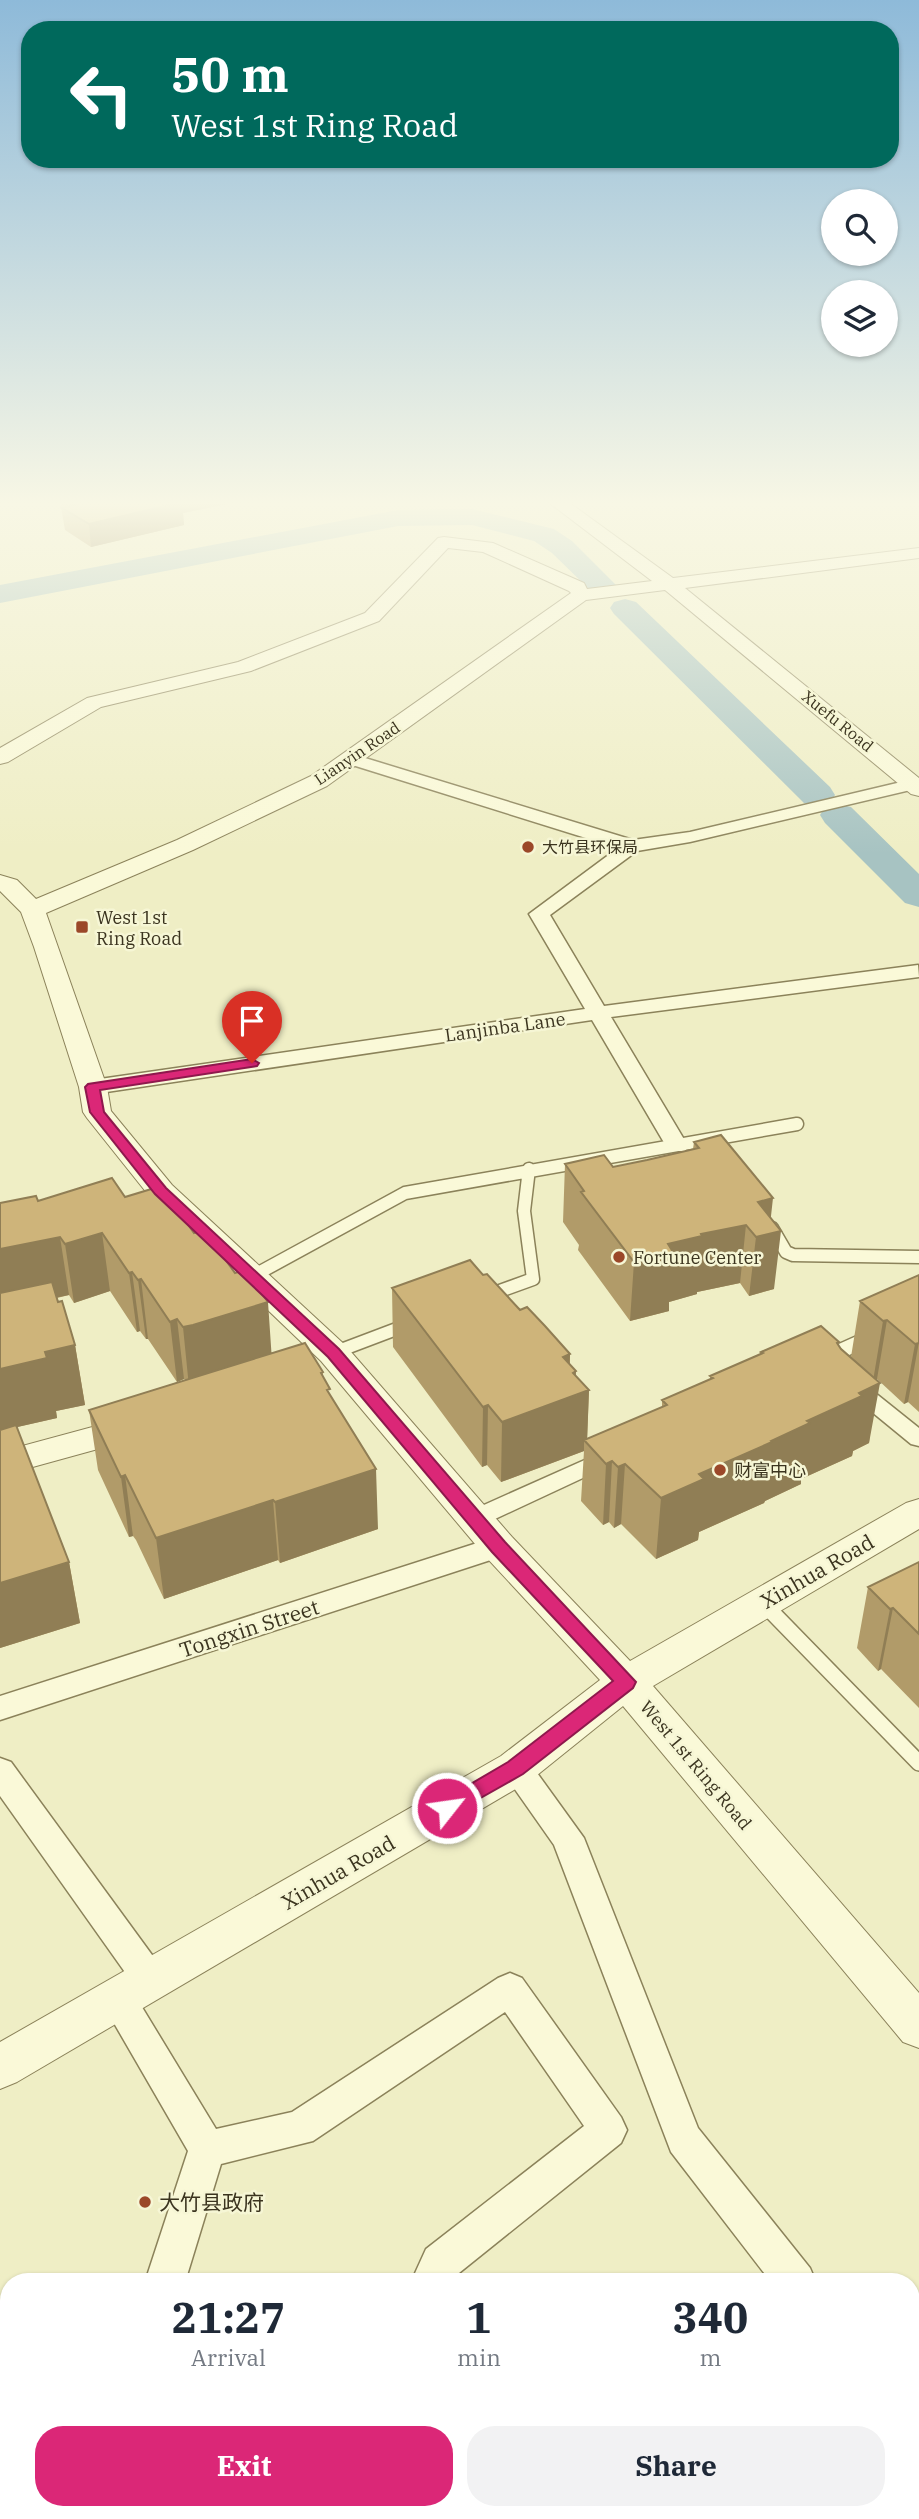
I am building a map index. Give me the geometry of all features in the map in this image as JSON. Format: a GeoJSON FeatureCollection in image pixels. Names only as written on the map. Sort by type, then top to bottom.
{"type":"FeatureCollection","features":[{"type":"Feature","properties":{"kind":"street"},"geometry":{"type":"LineString","coordinates":[[0,757],[94,702],[244,667],[368,619]]}},
{"type":"Feature","properties":{"kind":"street","name":"Lianyin Road"},"geometry":{"type":"LineString","coordinates":[[32,910],[185,845],[319,780],[548,619]]}},
{"type":"Feature","properties":{"kind":"street","name":"Xuefu Road"},"geometry":{"type":"LineString","coordinates":[[711,619],[916,787]]}},
{"type":"Feature","properties":{"kind":"street"},"geometry":{"type":"LineString","coordinates":[[352,759],[632,846],[690,837],[916,787]]}},
{"type":"Feature","properties":{"kind":"street"},"geometry":{"type":"LineString","coordinates":[[632,846],[539,914],[597,1013],[684,1145]]}},
{"type":"Feature","properties":{"kind":"street"},"geometry":{"type":"LineString","coordinates":[[0,882],[8,885],[32,910]]}},
{"type":"Feature","properties":{"kind":"street","name":"West 1st Ring Road"},"geometry":{"type":"LineString","coordinates":[[32,910],[47,947],[93,1087],[97,1112],[161,1191],[340,1360],[474,1519],[626,1682],[919,2027]]}},
{"type":"Feature","properties":{"kind":"street","name":"Lanjinba Lane"},"geometry":{"type":"LineString","coordinates":[[93,1087],[597,1013],[918,971]]}},
{"type":"Feature","properties":{"kind":"street"},"geometry":{"type":"LineString","coordinates":[[797,1371],[919,1314]]}},
{"type":"Feature","properties":{"kind":"street"},"geometry":{"type":"LineString","coordinates":[[821,1359],[919,1439]]}},
{"type":"Feature","properties":{"kind":"street"},"geometry":{"type":"LineString","coordinates":[[311,1378],[340,1360]]}},
{"type":"Feature","properties":{"kind":"street"},"geometry":{"type":"LineString","coordinates":[[0,1464],[158,1422]]}},
{"type":"Feature","properties":{"kind":"street"},"geometry":{"type":"LineString","coordinates":[[474,1519],[623,1451]]}},
{"type":"Feature","properties":{"kind":"street","name":"Xinhua Road"},"geometry":{"type":"LineString","coordinates":[[0,2067],[516,1768],[626,1682],[919,1512]]}},
{"type":"Feature","properties":{"kind":"street","name":"Tongxin Street"},"geometry":{"type":"LineString","coordinates":[[0,1708],[499,1547]]}},
{"type":"Feature","properties":{"kind":"street"},"geometry":{"type":"LineString","coordinates":[[516,1768],[568,1838],[684,2139],[789,2273]]}},
{"type":"Feature","properties":{"kind":"street"},"geometry":{"type":"LineString","coordinates":[[0,1771],[135,1991],[207,2149],[168,2273]]}},
{"type":"Feature","properties":{"kind":"street"},"geometry":{"type":"LineString","coordinates":[[207,2149],[300,2128],[510,1989],[608,2130],[440,2263],[435,2273]]}},
{"type":"Feature","properties":{"kind":"lane"},"geometry":{"type":"LineString","coordinates":[[253,1276],[405,1193],[797,1124]]}},
{"type":"Feature","properties":{"kind":"lane"},"geometry":{"type":"LineString","coordinates":[[684,1145],[719,1153]]}},
{"type":"Feature","properties":{"kind":"lane"},"geometry":{"type":"LineString","coordinates":[[474,1300],[533,1279],[522,1209],[529,1170]]}},
{"type":"Feature","properties":{"kind":"lane"},"geometry":{"type":"LineString","coordinates":[[766,1217],[786,1251],[793,1255],[919,1257]]}},
{"type":"Feature","properties":{"kind":"lane"},"geometry":{"type":"LineString","coordinates":[[340,1360],[416,1322]]}},
{"type":"Feature","properties":{"kind":"lane"},"geometry":{"type":"LineString","coordinates":[[762,1603],[919,1763]]}},
{"type":"Feature","properties":{"kind":"building"},"geometry":{"type":"Polygon","coordinates":[[[721,1135],[773,1198],[758,1202],[781,1231],[756,1237],[746,1225],[701,1234],[702,1236],[668,1244],[673,1252],[634,1262],[581,1192],[584,1191],[565,1164],[604,1155],[613,1167],[699,1148],[694,1142],[721,1135]]]}},
{"type":"Feature","properties":{"kind":"building"},"geometry":{"type":"Polygon","coordinates":[[[112,1178],[125,1197],[158,1187],[165,1197],[168,1196],[194,1233],[204,1230],[235,1273],[244,1270],[268,1302],[183,1327],[177,1319],[170,1322],[141,1279],[138,1280],[132,1272],[129,1273],[102,1233],[65,1244],[60,1237],[0,1249],[0,1203],[36,1196],[38,1201],[112,1178]]]}},
{"type":"Feature","properties":{"kind":"building"},"geometry":{"type":"Polygon","coordinates":[[[470,1260],[483,1275],[487,1274],[520,1310],[527,1307],[545,1326],[570,1354],[563,1357],[589,1390],[502,1422],[488,1405],[483,1407],[392,1288],[470,1260]]]}},
{"type":"Feature","properties":{"kind":"building"},"geometry":{"type":"Polygon","coordinates":[[[919,1275],[919,1343],[915,1344],[860,1301],[919,1275]]]}},
{"type":"Feature","properties":{"kind":"building"},"geometry":{"type":"Polygon","coordinates":[[[52,1282],[58,1302],[62,1301],[75,1345],[45,1352],[47,1358],[0,1369],[0,1293],[52,1282]]]}},
{"type":"Feature","properties":{"kind":"building"},"geometry":{"type":"Polygon","coordinates":[[[821,1326],[839,1342],[837,1343],[841,1349],[880,1383],[859,1393],[862,1396],[807,1421],[810,1423],[699,1474],[704,1479],[661,1498],[625,1464],[618,1467],[612,1461],[606,1464],[584,1440],[667,1405],[662,1400],[821,1326]]]}},
{"type":"Feature","properties":{"kind":"building"},"geometry":{"type":"Polygon","coordinates":[[[305,1343],[323,1372],[321,1373],[330,1389],[327,1390],[376,1469],[156,1538],[125,1475],[121,1477],[89,1410],[305,1343]]]}},
{"type":"Feature","properties":{"kind":"building"},"geometry":{"type":"Polygon","coordinates":[[[16,1425],[69,1562],[0,1583],[0,1430],[16,1425]]]}},
{"type":"Feature","properties":{"kind":"building"},"geometry":{"type":"Polygon","coordinates":[[[919,1562],[919,1634],[868,1587],[919,1562]]]}},
{"type":"Feature","properties":{"kind":"waterway"},"geometry":{"type":"LineString","coordinates":[[636,619],[817,795]]}},
{"type":"Feature","properties":{"kind":"waterway"},"geometry":{"type":"LineString","coordinates":[[838,815],[919,895]]}},
{"type":"Feature","properties":{"kind":"place","name":"大竹县环保局"},"geometry":{"type":"Point","coordinates":[528,847]}},
{"type":"Feature","properties":{"kind":"place","name":"West 1st Ring Road"},"geometry":{"type":"Point","coordinates":[82,927]}},
{"type":"Feature","properties":{"kind":"place","name":"Fortune Center"},"geometry":{"type":"Point","coordinates":[619,1257]}},
{"type":"Feature","properties":{"kind":"place","name":"财富中心"},"geometry":{"type":"Point","coordinates":[720,1470]}},
{"type":"Feature","properties":{"kind":"place","name":"大竹县政府"},"geometry":{"type":"Point","coordinates":[145,2202]}},
{"type":"Feature","properties":{"kind":"route"},"geometry":{"type":"LineString","coordinates":[[252,1063],[93,1087],[97,1112],[161,1191],[334,1353],[499,1547],[626,1682],[516,1768],[447,1808]]}}]}
